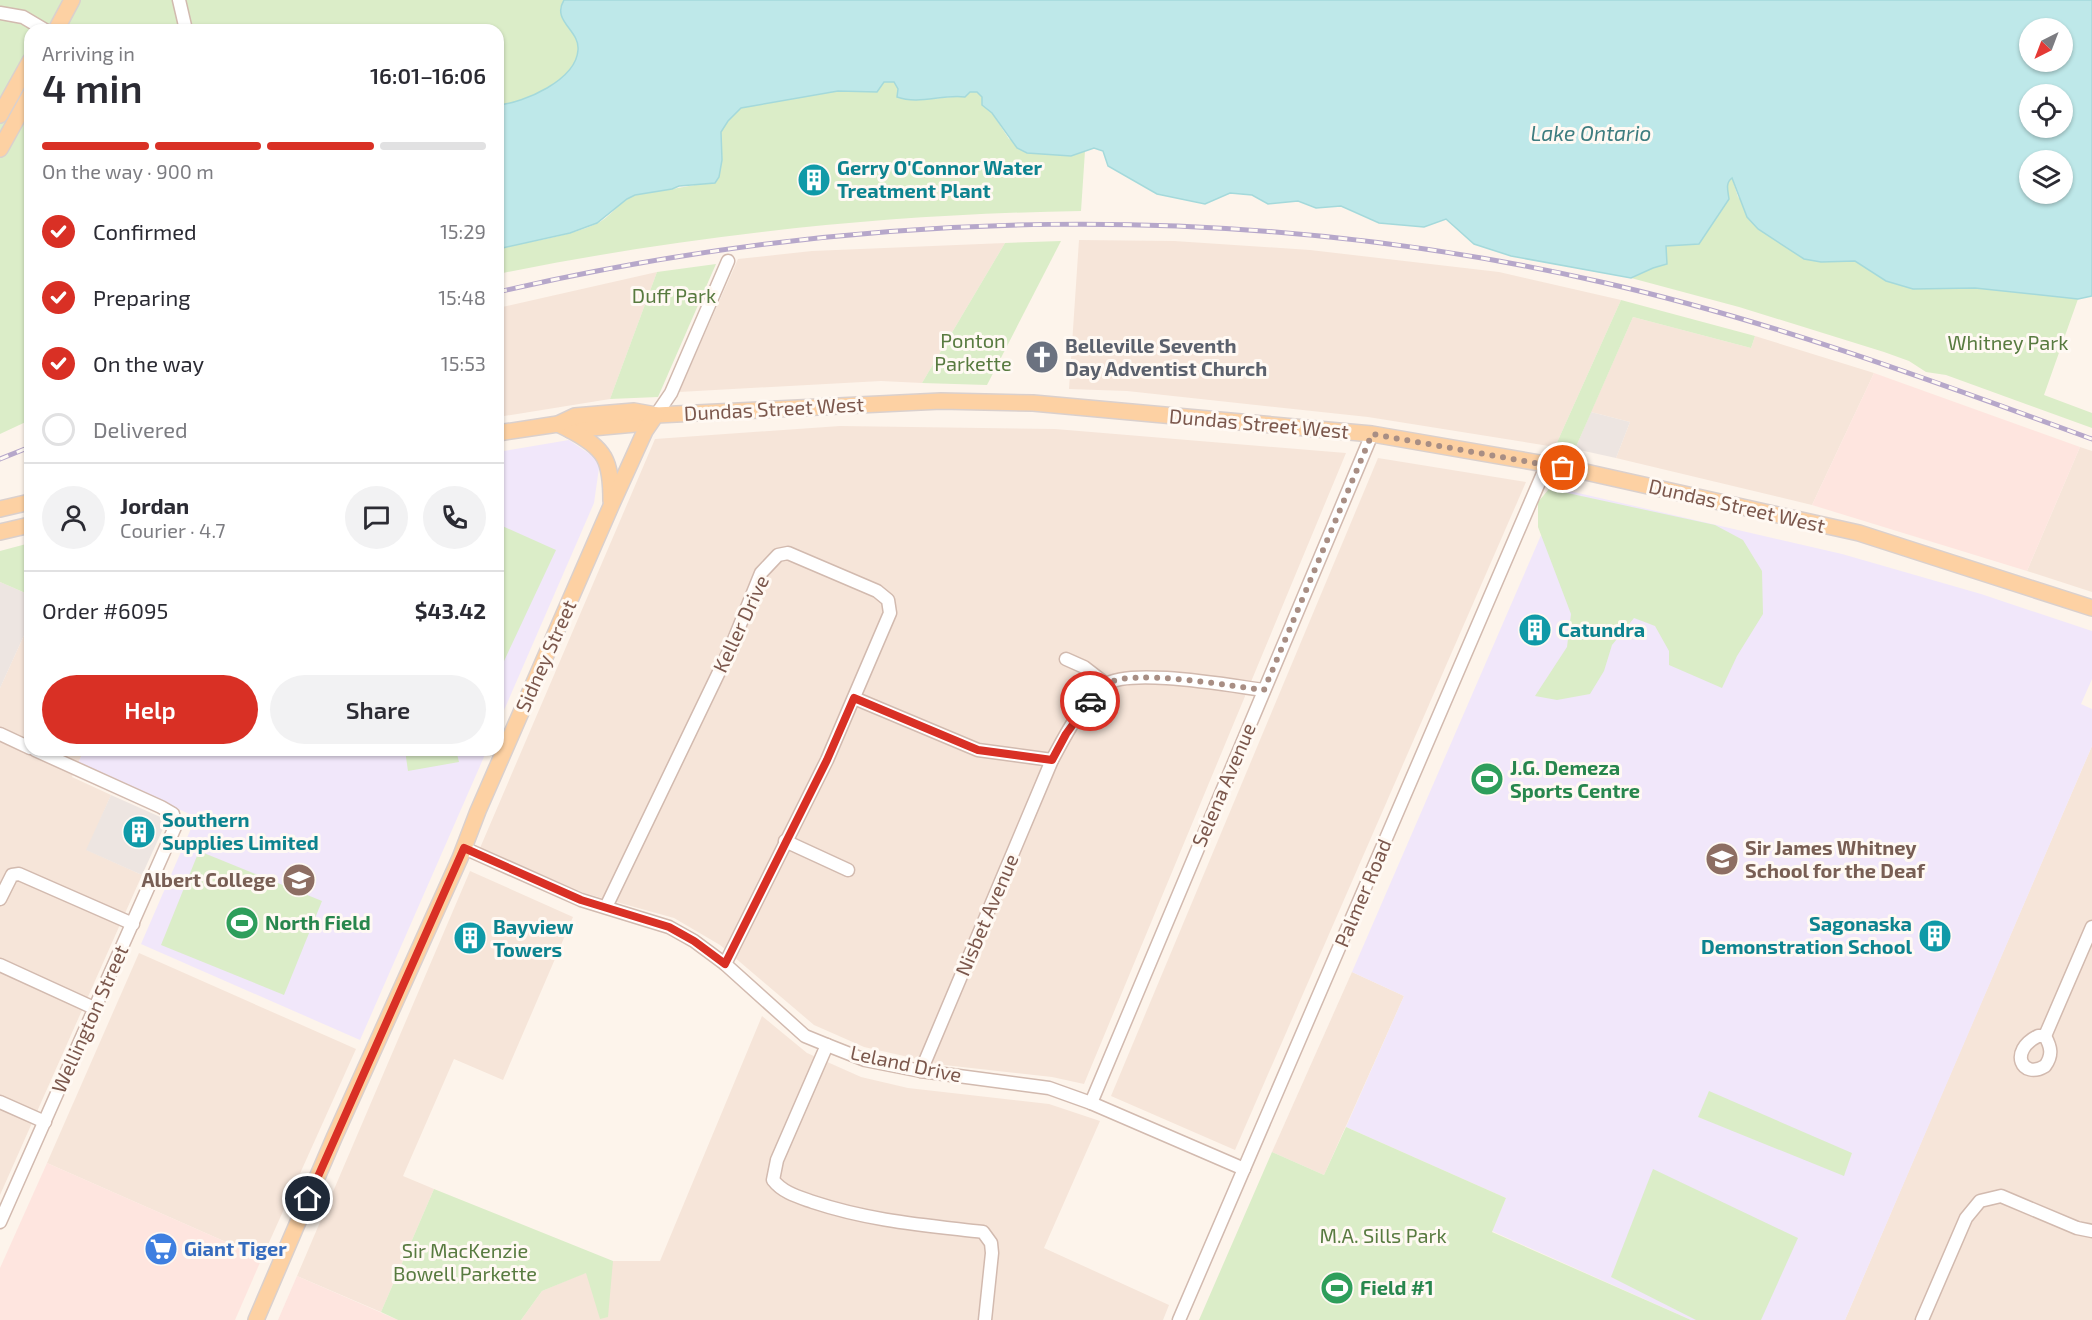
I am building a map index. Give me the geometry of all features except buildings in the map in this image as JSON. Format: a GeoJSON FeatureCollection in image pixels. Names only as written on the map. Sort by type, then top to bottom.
{"type":"FeatureCollection","features":[{"type":"Feature","properties":{"kind":"main road"},"geometry":{"type":"LineString","coordinates":[[59,24],[72,0]]}},
{"type":"Feature","properties":{"kind":"main road"},"geometry":{"type":"LineString","coordinates":[[0,115],[24,72]]}},
{"type":"Feature","properties":{"kind":"main road"},"geometry":{"type":"LineString","coordinates":[[0,149],[24,106]]}},
{"type":"Feature","properties":{"kind":"main road","name":"Dundas Street West"},"geometry":{"type":"LineString","coordinates":[[504,432],[636,424],[656,415],[941,401],[1033,403],[1372,434],[1547,464],[1859,533],[2092,608]]}},
{"type":"Feature","properties":{"kind":"main road","name":"Sidney Street"},"geometry":{"type":"LineString","coordinates":[[504,752],[611,506],[645,431],[656,415]]}},
{"type":"Feature","properties":{"kind":"main road"},"geometry":{"type":"LineString","coordinates":[[564,427],[600,450],[608,462],[611,478],[611,506]]}},
{"type":"Feature","properties":{"kind":"main road"},"geometry":{"type":"LineString","coordinates":[[0,509],[24,503]]}},
{"type":"Feature","properties":{"kind":"main road"},"geometry":{"type":"LineString","coordinates":[[0,532],[24,526]]}},
{"type":"Feature","properties":{"kind":"main road","name":"Sidney Street"},"geometry":{"type":"LineString","coordinates":[[256,1320],[502,756]]}},
{"type":"Feature","properties":{"kind":"street"},"geometry":{"type":"LineString","coordinates":[[179,0],[185,24]]}},
{"type":"Feature","properties":{"kind":"street"},"geometry":{"type":"LineString","coordinates":[[0,13],[23,17],[35,24]]}},
{"type":"Feature","properties":{"kind":"street","name":"Sidney Street"},"geometry":{"type":"LineString","coordinates":[[656,415],[671,393],[728,261]]}},
{"type":"Feature","properties":{"kind":"street","name":"Selena Avenue"},"geometry":{"type":"LineString","coordinates":[[1091,1103],[1372,434]]}},
{"type":"Feature","properties":{"kind":"street","name":"Palmer Road"},"geometry":{"type":"LineString","coordinates":[[1179,1320],[1547,464]]}},
{"type":"Feature","properties":{"kind":"street","name":"Keller Drive"},"geometry":{"type":"LineString","coordinates":[[606,907],[731,647],[761,573],[778,555],[788,553],[877,591],[888,600],[890,612],[827,760],[725,964]]}},
{"type":"Feature","properties":{"kind":"street"},"geometry":{"type":"LineString","coordinates":[[1066,659],[1084,667],[1106,684],[1132,677],[1165,678],[1264,690]]}},
{"type":"Feature","properties":{"kind":"street","name":"Nisbet Avenue"},"geometry":{"type":"LineString","coordinates":[[921,1071],[1052,760],[1084,707],[1106,684]]}},
{"type":"Feature","properties":{"kind":"street"},"geometry":{"type":"LineString","coordinates":[[854,698],[978,750],[1052,760]]}},
{"type":"Feature","properties":{"kind":"street"},"geometry":{"type":"LineString","coordinates":[[0,734],[24,745]]}},
{"type":"Feature","properties":{"kind":"street","name":"Wellington Street"},"geometry":{"type":"LineString","coordinates":[[0,1222],[175,827],[173,814],[161,807],[48,756]]}},
{"type":"Feature","properties":{"kind":"street"},"geometry":{"type":"LineString","coordinates":[[785,841],[848,870]]}},
{"type":"Feature","properties":{"kind":"street","name":"Leland Drive"},"geometry":{"type":"LineString","coordinates":[[464,848],[581,900],[669,927],[694,941],[725,964],[805,1036],[865,1060],[921,1071],[1049,1088],[1091,1103],[1244,1169]]}},
{"type":"Feature","properties":{"kind":"street"},"geometry":{"type":"LineString","coordinates":[[0,899],[12,875],[19,874],[133,924]]}},
{"type":"Feature","properties":{"kind":"street"},"geometry":{"type":"LineString","coordinates":[[2045,1036],[2092,927]]}},
{"type":"Feature","properties":{"kind":"street"},"geometry":{"type":"LineString","coordinates":[[0,965],[94,1008]]}},
{"type":"Feature","properties":{"kind":"street"},"geometry":{"type":"LineString","coordinates":[[827,1045],[777,1160],[773,1180],[777,1186],[792,1195],[849,1213],[879,1220],[982,1232],[991,1243],[992,1253],[985,1320]]}},
{"type":"Feature","properties":{"kind":"street"},"geometry":{"type":"LineString","coordinates":[[0,1102],[45,1122]]}},
{"type":"Feature","properties":{"kind":"street"},"geometry":{"type":"LineString","coordinates":[[1922,1320],[1966,1218],[1980,1201],[2001,1196],[2077,1228],[2092,1231]]}},
{"type":"Feature","properties":{"kind":"shaded area"},"geometry":{"type":"Polygon","coordinates":[[[1079,240],[1174,241],[1310,250],[1499,272],[1621,300],[1555,447],[1368,417],[1127,391],[1069,389],[1079,240]]]}},
{"type":"Feature","properties":{"kind":"shaded area"},"geometry":{"type":"Polygon","coordinates":[[[1005,243],[922,383],[881,381],[679,392],[738,259],[812,251],[1005,243]]]}},
{"type":"Feature","properties":{"kind":"shaded area"},"geometry":{"type":"Polygon","coordinates":[[[657,272],[610,399],[504,416],[504,307],[657,272]]]}},
{"type":"Feature","properties":{"kind":"shaded area"},"geometry":{"type":"Polygon","coordinates":[[[1633,317],[1751,348],[1755,336],[1874,373],[1812,505],[1616,458],[1630,422],[1591,412],[1633,317]]]}},
{"type":"Feature","properties":{"kind":"shaded area"},"geometry":{"type":"Polygon","coordinates":[[[1874,373],[2080,447],[2027,571],[1812,505],[1874,373]]]}},
{"type":"Feature","properties":{"kind":"shaded area"},"geometry":{"type":"Polygon","coordinates":[[[1591,412],[1630,422],[1616,458],[1575,449],[1591,412]]]}},
{"type":"Feature","properties":{"kind":"shaded area"},"geometry":{"type":"Polygon","coordinates":[[[840,426],[1055,429],[1346,453],[1084,1084],[1052,1077],[944,1065],[864,1047],[814,1025],[720,945],[674,918],[584,893],[480,848],[655,439],[840,426]]]}},
{"type":"Feature","properties":{"kind":"shaded area"},"geometry":{"type":"Polygon","coordinates":[[[569,440],[600,461],[594,503],[504,710],[504,451],[569,440]]]}},
{"type":"Feature","properties":{"kind":"shaded area"},"geometry":{"type":"Polygon","coordinates":[[[2080,447],[2092,451],[2092,592],[2027,571],[2080,447]]]}},
{"type":"Feature","properties":{"kind":"shaded area"},"geometry":{"type":"Polygon","coordinates":[[[1378,458],[1526,482],[1235,1150],[1111,1096],[1378,458]]]}},
{"type":"Feature","properties":{"kind":"shaded area","name":"Sir James Whitney School for the Deaf"},"geometry":{"type":"Polygon","coordinates":[[[1561,489],[1842,554],[1981,594],[2092,631],[2092,679],[2081,704],[2092,709],[2092,746],[1845,1320],[1691,1320],[1492,1231],[1506,1198],[1346,1127],[1404,996],[1352,972],[1561,489]]]}},
{"type":"Feature","properties":{"kind":"shaded area"},"geometry":{"type":"Polygon","coordinates":[[[0,582],[24,592],[24,635],[0,688],[0,582]]]}},
{"type":"Feature","properties":{"kind":"shaded area"},"geometry":{"type":"Polygon","coordinates":[[[24,635],[24,756],[81,756],[72,777],[111,795],[87,850],[142,875],[0,1195],[0,688],[24,635]]]}},
{"type":"Feature","properties":{"kind":"shaded area"},"geometry":{"type":"Polygon","coordinates":[[[2092,746],[2092,1320],[1845,1320],[1944,1089],[2092,746]]]}},
{"type":"Feature","properties":{"kind":"shaded area","name":"Albert College"},"geometry":{"type":"Polygon","coordinates":[[[81,756],[484,756],[360,1040],[141,944],[196,817],[78,763],[81,756]]]}},
{"type":"Feature","properties":{"kind":"shaded area"},"geometry":{"type":"Polygon","coordinates":[[[111,795],[167,820],[142,875],[86,850],[111,795]]]}},
{"type":"Feature","properties":{"kind":"shaded area"},"geometry":{"type":"Polygon","coordinates":[[[470,871],[573,917],[503,1080],[454,1059],[403,1176],[434,1189],[381,1312],[297,1276],[470,871]]]}},
{"type":"Feature","properties":{"kind":"shaded area"},"geometry":{"type":"Polygon","coordinates":[[[139,953],[356,1049],[262,1258],[47,1163],[139,953]]]}},
{"type":"Feature","properties":{"kind":"shaded area"},"geometry":{"type":"Polygon","coordinates":[[[1352,972],[1404,996],[1324,1175],[1272,1152],[1352,972]]]}},
{"type":"Feature","properties":{"kind":"shaded area"},"geometry":{"type":"Polygon","coordinates":[[[762,1016],[807,1053],[861,1077],[908,1088],[1049,1104],[1100,1121],[1044,1248],[1169,1305],[1163,1320],[521,1320],[542,1291],[613,1261],[660,1261],[762,1016]]]}},
{"type":"Feature","properties":{"kind":"shaded area"},"geometry":{"type":"Polygon","coordinates":[[[47,1163],[262,1258],[235,1320],[0,1320],[0,1268],[47,1163]]]}},
{"type":"Feature","properties":{"kind":"shaded area"},"geometry":{"type":"Polygon","coordinates":[[[297,1276],[398,1320],[278,1320],[297,1276]]]}},
{"type":"Feature","properties":{"kind":"green space"},"geometry":{"type":"Polygon","coordinates":[[[0,0],[564,0],[561,14],[577,43],[575,61],[559,80],[547,88],[521,100],[504,104],[504,24],[24,24],[24,423],[0,434],[0,0]]]}},
{"type":"Feature","properties":{"kind":"green space"},"geometry":{"type":"Polygon","coordinates":[[[884,81],[894,82],[901,91],[917,99],[965,97],[970,92],[978,92],[982,97],[983,105],[992,113],[1009,139],[1071,156],[1085,151],[1081,211],[934,217],[788,229],[643,248],[504,273],[504,248],[561,236],[585,228],[601,221],[637,194],[709,183],[722,160],[721,132],[741,108],[838,91],[857,91],[884,81]]]}},
{"type":"Feature","properties":{"kind":"green space","name":"Whitney Park"},"geometry":{"type":"Polygon","coordinates":[[[1732,178],[1738,197],[1821,262],[1855,261],[1886,281],[1913,289],[1975,288],[2078,299],[2044,395],[2092,413],[2092,428],[1946,375],[1926,372],[1909,361],[1884,352],[1739,307],[1631,278],[1667,264],[1665,246],[1727,188],[1732,178]]]}},
{"type":"Feature","properties":{"kind":"green space","name":"Ponton Parkette"},"geometry":{"type":"Polygon","coordinates":[[[1061,241],[987,385],[922,383],[1005,243],[1061,241]]]}},
{"type":"Feature","properties":{"kind":"green space","name":"Duff Park"},"geometry":{"type":"Polygon","coordinates":[[[716,264],[658,397],[610,399],[657,272],[716,264]]]}},
{"type":"Feature","properties":{"kind":"green space"},"geometry":{"type":"Polygon","coordinates":[[[1621,300],[1755,336],[1751,348],[1633,317],[1575,449],[1555,447],[1621,300]]]}},
{"type":"Feature","properties":{"kind":"green space"},"geometry":{"type":"Polygon","coordinates":[[[1549,489],[1715,525],[1743,540],[1762,571],[1763,614],[1737,656],[1722,688],[1669,665],[1669,651],[1655,626],[1634,618],[1612,645],[1604,671],[1590,694],[1557,700],[1535,696],[1567,647],[1571,614],[1538,527],[1538,502],[1549,489]]]}},
{"type":"Feature","properties":{"kind":"green space"},"geometry":{"type":"Polygon","coordinates":[[[504,527],[556,550],[504,661],[504,527]]]}},
{"type":"Feature","properties":{"kind":"green space"},"geometry":{"type":"Polygon","coordinates":[[[24,545],[24,592],[0,582],[0,551],[24,545]]]}},
{"type":"Feature","properties":{"kind":"green space"},"geometry":{"type":"Polygon","coordinates":[[[406,756],[458,756],[459,762],[408,771],[406,756]]]}},
{"type":"Feature","properties":{"kind":"green space","name":"North Field"},"geometry":{"type":"Polygon","coordinates":[[[199,851],[322,901],[284,995],[161,945],[199,851]]]}},
{"type":"Feature","properties":{"kind":"green space"},"geometry":{"type":"Polygon","coordinates":[[[1709,1091],[1852,1153],[1844,1176],[1698,1117],[1709,1091]]]}},
{"type":"Feature","properties":{"kind":"green space","name":"M.A. Sills Park"},"geometry":{"type":"Polygon","coordinates":[[[1346,1127],[1506,1198],[1492,1232],[1691,1320],[1199,1320],[1272,1152],[1324,1175],[1346,1127]]]}},
{"type":"Feature","properties":{"kind":"green space"},"geometry":{"type":"Polygon","coordinates":[[[1653,1169],[1798,1238],[1761,1320],[1696,1320],[1611,1277],[1653,1169]]]}},
{"type":"Feature","properties":{"kind":"green space","name":"Sir MacKenzie Bowell Parkette"},"geometry":{"type":"Polygon","coordinates":[[[434,1189],[613,1261],[608,1317],[600,1319],[586,1273],[542,1291],[521,1320],[398,1320],[381,1312],[434,1189]]]}},
{"type":"Feature","properties":{"kind":"water","name":"Lake Ontario"},"geometry":{"type":"Polygon","coordinates":[[[564,0],[2092,0],[2092,296],[2078,299],[1975,288],[1913,289],[1886,281],[1855,261],[1821,262],[1804,259],[1758,229],[1747,217],[1732,178],[1728,185],[1729,199],[1699,244],[1666,246],[1667,264],[1631,278],[1511,256],[1474,244],[1446,219],[1424,227],[1379,223],[1341,206],[1316,208],[1298,201],[1268,204],[1252,195],[1230,193],[1205,204],[1157,194],[1108,166],[1103,151],[1094,148],[1071,156],[1027,153],[1017,148],[992,113],[982,105],[982,97],[977,92],[970,92],[965,97],[905,99],[897,97],[898,89],[894,82],[884,82],[877,92],[838,91],[741,108],[721,132],[722,160],[719,177],[715,183],[679,186],[635,195],[597,223],[570,233],[504,248],[504,104],[534,95],[559,80],[568,71],[575,61],[578,50],[575,37],[563,20],[561,7],[564,0]]]}},
{"type":"Feature","properties":{"kind":"railway"},"geometry":{"type":"LineString","coordinates":[[504,291],[634,264],[772,243],[910,230],[1050,224],[1189,227],[1327,237],[1465,255],[1664,297],[1849,353],[2092,439]]}},
{"type":"Feature","properties":{"kind":"railway"},"geometry":{"type":"LineString","coordinates":[[0,459],[24,449]]}},
{"type":"Feature","properties":{"kind":"way so far"},"geometry":{"type":"LineString","coordinates":[[1090,701],[1106,684],[1132,677],[1165,678],[1264,690],[1372,434],[1563,468]]}},
{"type":"Feature","properties":{"kind":"place","name":"Gerry O'Connor Water Treatment Plant"},"geometry":{"type":"Point","coordinates":[814,180]}},
{"type":"Feature","properties":{"kind":"place","name":"Belleville Seventh Day Adventist Church"},"geometry":{"type":"Point","coordinates":[1042,357]}},
{"type":"Feature","properties":{"kind":"place","name":"Catundra"},"geometry":{"type":"Point","coordinates":[1535,630]}},
{"type":"Feature","properties":{"kind":"place","name":"J.G. Demeza Sports Centre"},"geometry":{"type":"Point","coordinates":[1487,779]}},
{"type":"Feature","properties":{"kind":"place","name":"Southern Supplies Limited"},"geometry":{"type":"Point","coordinates":[139,832]}},
{"type":"Feature","properties":{"kind":"place","name":"Sir James Whitney School for the Deaf"},"geometry":{"type":"Point","coordinates":[1722,859]}},
{"type":"Feature","properties":{"kind":"place","name":"Albert College"},"geometry":{"type":"Point","coordinates":[299,880]}},
{"type":"Feature","properties":{"kind":"place","name":"North Field"},"geometry":{"type":"Point","coordinates":[242,923]}},
{"type":"Feature","properties":{"kind":"place","name":"Sagonaska Demonstration School"},"geometry":{"type":"Point","coordinates":[1935,936]}},
{"type":"Feature","properties":{"kind":"place","name":"Bayview Towers"},"geometry":{"type":"Point","coordinates":[470,938]}},
{"type":"Feature","properties":{"kind":"place","name":"Giant Tiger"},"geometry":{"type":"Point","coordinates":[161,1249]}},
{"type":"Feature","properties":{"kind":"place","name":"Field #1"},"geometry":{"type":"Point","coordinates":[1337,1288]}},
{"type":"Feature","properties":{"kind":"route"},"geometry":{"type":"LineString","coordinates":[[308,1199],[464,848],[581,900],[669,927],[694,941],[725,964],[827,760],[854,698],[978,750],[1052,760],[1066,734],[1090,701]]}}]}
